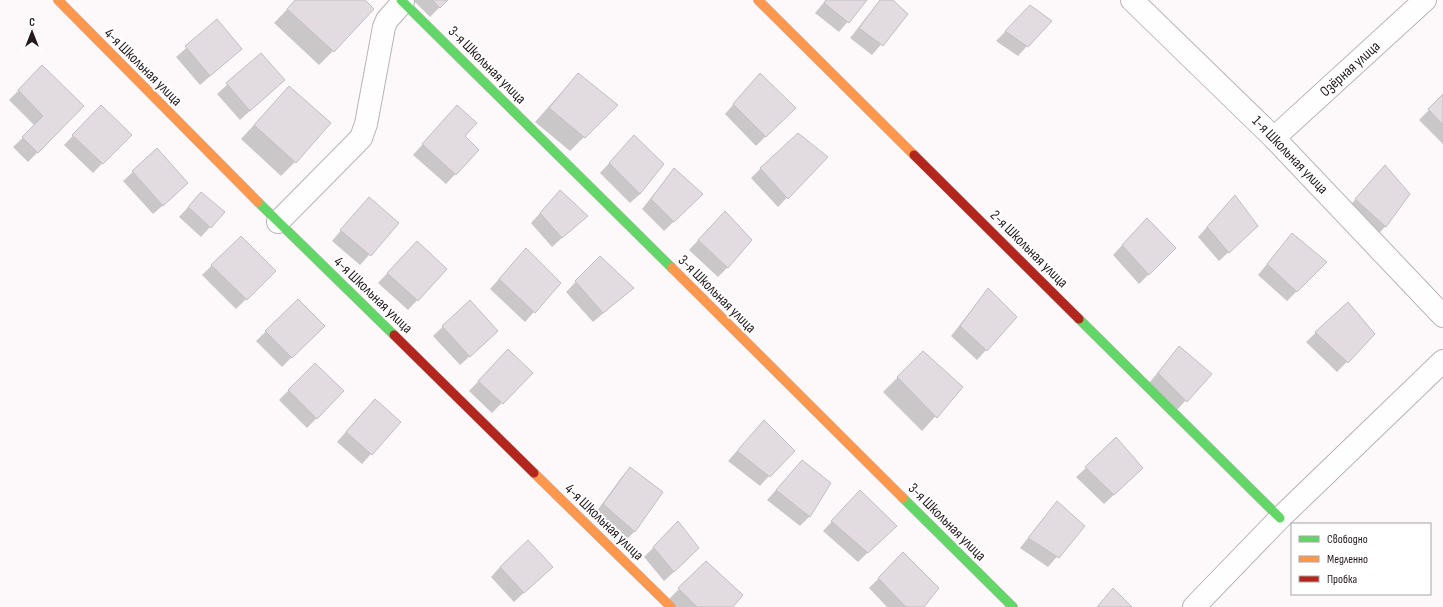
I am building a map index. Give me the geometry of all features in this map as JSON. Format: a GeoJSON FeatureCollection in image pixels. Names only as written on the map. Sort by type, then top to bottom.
{"type":"FeatureCollection","features":[{"type":"Feature","properties":{"kind":"street","name":"4-я Школьная улица"},"geometry":{"type":"LineString","coordinates":[[58,0],[278,222],[671,607]]}},
{"type":"Feature","properties":{"kind":"street","name":"2-я Школьная улица"},"geometry":{"type":"LineString","coordinates":[[758,0],[1280,518]]}},
{"type":"Feature","properties":{"kind":"street","name":"1-я Школьная улица"},"geometry":{"type":"LineString","coordinates":[[1132,0],[1274,138],[1443,316]]}},
{"type":"Feature","properties":{"kind":"street","name":"Озёрная улица"},"geometry":{"type":"LineString","coordinates":[[1274,138],[1425,0]]}},
{"type":"Feature","properties":{"kind":"street"},"geometry":{"type":"LineString","coordinates":[[278,222],[361,138],[366,124],[383,32],[387,20],[402,1]]}},
{"type":"Feature","properties":{"kind":"street","name":"3-я Школьная улица"},"geometry":{"type":"LineString","coordinates":[[402,1],[1013,607]]}},
{"type":"Feature","properties":{"kind":"street"},"geometry":{"type":"LineString","coordinates":[[1194,607],[1280,518],[1443,361]]}},
{"type":"Feature","properties":{"kind":"building"},"geometry":{"type":"Polygon","coordinates":[[[295,0],[365,0],[374,9],[334,52],[287,9],[295,0]]]}},
{"type":"Feature","properties":{"kind":"building"},"geometry":{"type":"Polygon","coordinates":[[[432,0],[448,0],[440,8],[432,0]]]}},
{"type":"Feature","properties":{"kind":"building"},"geometry":{"type":"Polygon","coordinates":[[[826,0],[867,0],[849,23],[824,3],[826,0]]]}},
{"type":"Feature","properties":{"kind":"building"},"geometry":{"type":"Polygon","coordinates":[[[880,0],[893,0],[908,14],[883,46],[859,28],[880,0]]]}},
{"type":"Feature","properties":{"kind":"building"},"geometry":{"type":"Polygon","coordinates":[[[1030,5],[1052,21],[1028,47],[1005,31],[1030,5]]]}},
{"type":"Feature","properties":{"kind":"building"},"geometry":{"type":"Polygon","coordinates":[[[217,19],[242,49],[210,76],[185,46],[217,19]]]}},
{"type":"Feature","properties":{"kind":"building"},"geometry":{"type":"Polygon","coordinates":[[[261,53],[285,80],[250,111],[226,83],[261,53]]]}},
{"type":"Feature","properties":{"kind":"building"},"geometry":{"type":"Polygon","coordinates":[[[42,65],[84,106],[38,153],[22,137],[43,116],[18,90],[42,65]]]}},
{"type":"Feature","properties":{"kind":"building"},"geometry":{"type":"Polygon","coordinates":[[[578,73],[618,105],[585,138],[549,108],[578,73]]]}},
{"type":"Feature","properties":{"kind":"building"},"geometry":{"type":"Polygon","coordinates":[[[760,73],[796,108],[766,137],[733,104],[760,73]]]}},
{"type":"Feature","properties":{"kind":"building"},"geometry":{"type":"Polygon","coordinates":[[[289,86],[331,123],[296,163],[254,125],[289,86]]]}},
{"type":"Feature","properties":{"kind":"building"},"geometry":{"type":"Polygon","coordinates":[[[1443,94],[1443,125],[1428,109],[1443,94]]]}},
{"type":"Feature","properties":{"kind":"building"},"geometry":{"type":"Polygon","coordinates":[[[101,105],[132,135],[103,164],[72,135],[101,105]]]}},
{"type":"Feature","properties":{"kind":"building"},"geometry":{"type":"Polygon","coordinates":[[[457,105],[477,123],[465,136],[479,150],[456,175],[422,144],[457,105]]]}},
{"type":"Feature","properties":{"kind":"building"},"geometry":{"type":"Polygon","coordinates":[[[798,133],[828,157],[788,199],[760,168],[798,133]]]}},
{"type":"Feature","properties":{"kind":"building"},"geometry":{"type":"Polygon","coordinates":[[[634,135],[664,164],[640,194],[609,163],[634,135]]]}},
{"type":"Feature","properties":{"kind":"building"},"geometry":{"type":"Polygon","coordinates":[[[157,148],[188,183],[163,206],[132,171],[157,148]]]}},
{"type":"Feature","properties":{"kind":"building"},"geometry":{"type":"Polygon","coordinates":[[[1385,165],[1410,194],[1386,227],[1355,199],[1385,165]]]}},
{"type":"Feature","properties":{"kind":"building"},"geometry":{"type":"Polygon","coordinates":[[[674,168],[703,194],[674,222],[651,199],[674,168]]]}},
{"type":"Feature","properties":{"kind":"building"},"geometry":{"type":"Polygon","coordinates":[[[560,190],[588,216],[562,238],[540,213],[560,190]]]}},
{"type":"Feature","properties":{"kind":"building"},"geometry":{"type":"Polygon","coordinates":[[[201,192],[225,212],[211,228],[188,207],[201,192]]]}},
{"type":"Feature","properties":{"kind":"building"},"geometry":{"type":"Polygon","coordinates":[[[1235,195],[1258,226],[1229,253],[1207,227],[1235,195]]]}},
{"type":"Feature","properties":{"kind":"building"},"geometry":{"type":"Polygon","coordinates":[[[369,197],[399,223],[371,256],[340,230],[369,197]]]}},
{"type":"Feature","properties":{"kind":"building"},"geometry":{"type":"Polygon","coordinates":[[[725,211],[752,240],[728,268],[698,240],[725,211]]]}},
{"type":"Feature","properties":{"kind":"building"},"geometry":{"type":"Polygon","coordinates":[[[1147,218],[1176,248],[1149,275],[1122,245],[1147,218]]]}},
{"type":"Feature","properties":{"kind":"building"},"geometry":{"type":"Polygon","coordinates":[[[1292,233],[1327,262],[1297,292],[1267,264],[1292,233]]]}},
{"type":"Feature","properties":{"kind":"building"},"geometry":{"type":"Polygon","coordinates":[[[241,236],[276,271],[247,300],[211,265],[241,236]]]}},
{"type":"Feature","properties":{"kind":"building"},"geometry":{"type":"Polygon","coordinates":[[[417,241],[447,269],[418,301],[387,273],[417,241]]]}},
{"type":"Feature","properties":{"kind":"building"},"geometry":{"type":"Polygon","coordinates":[[[526,248],[561,283],[535,313],[499,279],[526,248]]]}},
{"type":"Feature","properties":{"kind":"building"},"geometry":{"type":"Polygon","coordinates":[[[600,256],[634,288],[603,313],[575,281],[600,256]]]}},
{"type":"Feature","properties":{"kind":"building"},"geometry":{"type":"Polygon","coordinates":[[[988,288],[1017,317],[987,351],[960,326],[988,288]]]}},
{"type":"Feature","properties":{"kind":"building"},"geometry":{"type":"Polygon","coordinates":[[[298,299],[325,326],[292,358],[265,331],[298,299]]]}},
{"type":"Feature","properties":{"kind":"building"},"geometry":{"type":"Polygon","coordinates":[[[470,300],[498,331],[470,357],[442,326],[470,300]]]}},
{"type":"Feature","properties":{"kind":"building"},"geometry":{"type":"Polygon","coordinates":[[[1348,302],[1375,334],[1348,363],[1315,332],[1348,302]]]}},
{"type":"Feature","properties":{"kind":"building"},"geometry":{"type":"Polygon","coordinates":[[[1179,346],[1212,374],[1187,402],[1158,373],[1179,346]]]}},
{"type":"Feature","properties":{"kind":"building"},"geometry":{"type":"Polygon","coordinates":[[[508,349],[533,373],[503,404],[478,381],[508,349]]]}},
{"type":"Feature","properties":{"kind":"building"},"geometry":{"type":"Polygon","coordinates":[[[923,351],[963,387],[937,418],[897,377],[923,351]]]}},
{"type":"Feature","properties":{"kind":"building"},"geometry":{"type":"Polygon","coordinates":[[[315,363],[344,391],[317,419],[288,390],[315,363]]]}},
{"type":"Feature","properties":{"kind":"building"},"geometry":{"type":"Polygon","coordinates":[[[375,399],[401,422],[372,455],[346,432],[375,399]]]}},
{"type":"Feature","properties":{"kind":"building"},"geometry":{"type":"Polygon","coordinates":[[[764,420],[795,451],[770,477],[737,451],[764,420]]]}},
{"type":"Feature","properties":{"kind":"building"},"geometry":{"type":"Polygon","coordinates":[[[1116,437],[1143,468],[1114,495],[1085,467],[1116,437]]]}},
{"type":"Feature","properties":{"kind":"building"},"geometry":{"type":"Polygon","coordinates":[[[802,460],[831,483],[810,517],[776,490],[802,460]]]}},
{"type":"Feature","properties":{"kind":"building"},"geometry":{"type":"Polygon","coordinates":[[[630,467],[663,492],[635,532],[603,504],[630,467]]]}},
{"type":"Feature","properties":{"kind":"building"},"geometry":{"type":"Polygon","coordinates":[[[860,490],[897,526],[868,553],[831,521],[860,490]]]}},
{"type":"Feature","properties":{"kind":"building"},"geometry":{"type":"Polygon","coordinates":[[[1057,501],[1085,526],[1059,558],[1028,538],[1057,501]]]}},
{"type":"Feature","properties":{"kind":"building"},"geometry":{"type":"Polygon","coordinates":[[[678,521],[699,548],[674,572],[653,547],[678,521]]]}},
{"type":"Feature","properties":{"kind":"building"},"geometry":{"type":"Polygon","coordinates":[[[528,540],[553,567],[524,593],[500,567],[528,540]]]}},
{"type":"Feature","properties":{"kind":"building"},"geometry":{"type":"Polygon","coordinates":[[[903,552],[939,588],[924,607],[906,607],[878,578],[903,552]]]}},
{"type":"Feature","properties":{"kind":"building"},"geometry":{"type":"Polygon","coordinates":[[[706,561],[743,595],[733,607],[697,607],[678,588],[706,561]]]}},
{"type":"Feature","properties":{"kind":"building"},"geometry":{"type":"Polygon","coordinates":[[[1113,588],[1132,607],[1097,607],[1113,588]]]}},
{"type":"Feature","properties":{"kind":"traffic: fast"},"geometry":{"type":"LineString","coordinates":[[401,0],[672,268]]}},
{"type":"Feature","properties":{"kind":"traffic: fast"},"geometry":{"type":"LineString","coordinates":[[258,202],[394,335]]}},
{"type":"Feature","properties":{"kind":"traffic: fast"},"geometry":{"type":"LineString","coordinates":[[1079,319],[1280,518]]}},
{"type":"Feature","properties":{"kind":"traffic: fast"},"geometry":{"type":"LineString","coordinates":[[903,498],[1013,607]]}},
{"type":"Feature","properties":{"kind":"traffic: slow"},"geometry":{"type":"LineString","coordinates":[[58,0],[258,202]]}},
{"type":"Feature","properties":{"kind":"traffic: slow"},"geometry":{"type":"LineString","coordinates":[[758,0],[914,155]]}},
{"type":"Feature","properties":{"kind":"traffic: slow"},"geometry":{"type":"LineString","coordinates":[[672,268],[903,498]]}},
{"type":"Feature","properties":{"kind":"traffic: slow"},"geometry":{"type":"LineString","coordinates":[[534,473],[671,607]]}},
{"type":"Feature","properties":{"kind":"traffic: jam"},"geometry":{"type":"LineString","coordinates":[[914,155],[1079,319]]}},
{"type":"Feature","properties":{"kind":"traffic: jam"},"geometry":{"type":"LineString","coordinates":[[394,335],[534,473]]}}]}
